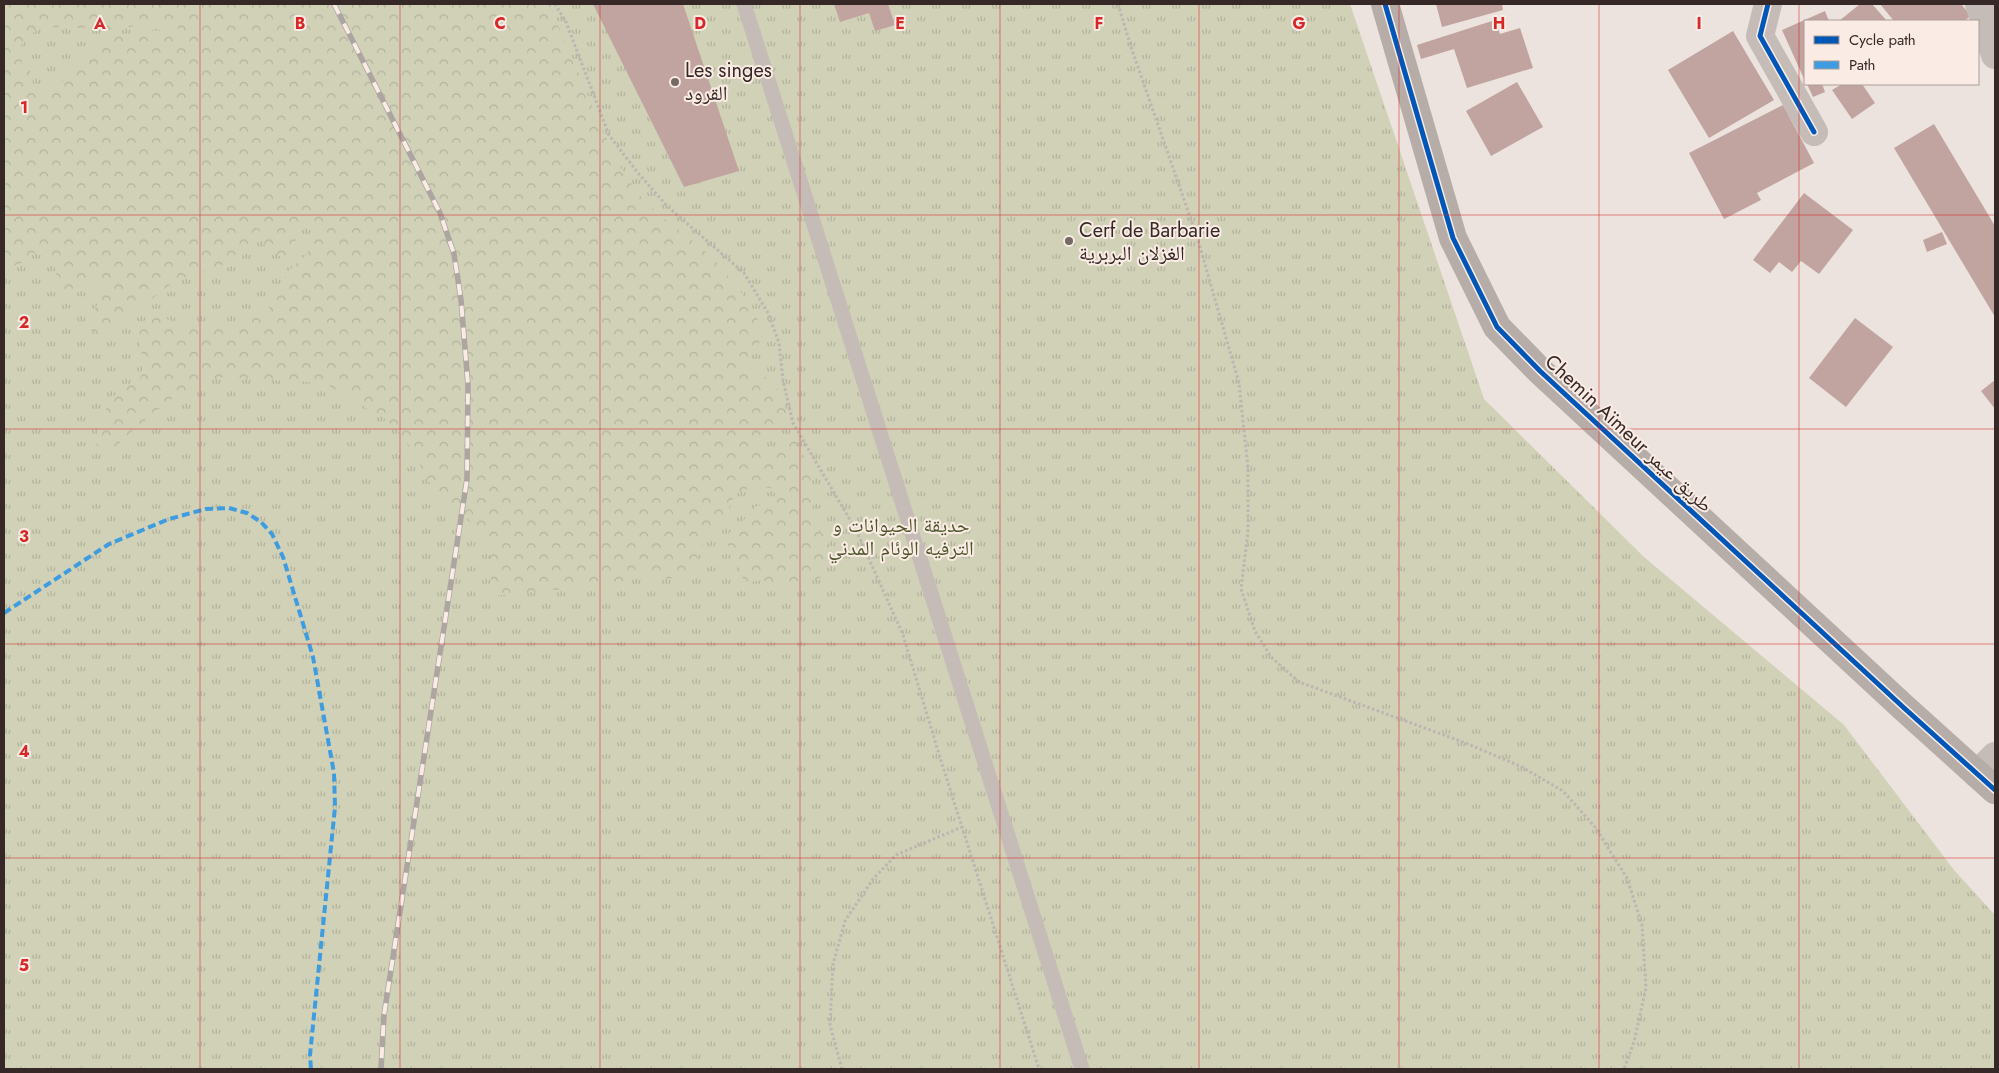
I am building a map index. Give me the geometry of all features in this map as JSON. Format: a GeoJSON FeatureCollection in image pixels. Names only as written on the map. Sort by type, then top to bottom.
{"type":"FeatureCollection","features":[{"type":"Feature","properties":{"kind":"street","name":"Chemin Aïmeur طريق عيمر"},"geometry":{"type":"LineString","coordinates":[[1386,4],[1453,238],[1497,327],[1540,371],[1989,773]]}},
{"type":"Feature","properties":{"kind":"street"},"geometry":{"type":"LineString","coordinates":[[1768,4],[1760,36],[1814,132]]}},
{"type":"Feature","properties":{"kind":"street"},"geometry":{"type":"LineString","coordinates":[[1979,4],[1995,55]]}},
{"type":"Feature","properties":{"kind":"lane"},"geometry":{"type":"LineString","coordinates":[[744,4],[1082,1069]]}},
{"type":"Feature","properties":{"kind":"path"},"geometry":{"type":"LineString","coordinates":[[555,4],[566,22],[609,135],[638,173],[667,206],[744,273],[768,313],[779,343],[783,380],[793,423],[856,530],[903,635],[1039,1069]]}},
{"type":"Feature","properties":{"kind":"path"},"geometry":{"type":"LineString","coordinates":[[1118,4],[1198,240],[1239,384],[1248,468],[1248,532],[1241,589],[1255,631],[1272,657],[1299,682],[1463,742],[1520,766],[1562,791],[1595,827],[1626,878],[1642,925],[1646,988],[1634,1042],[1624,1069]]}},
{"type":"Feature","properties":{"kind":"path"},"geometry":{"type":"LineString","coordinates":[[842,1069],[830,1025],[834,964],[846,921],[873,878],[896,855],[962,827]]}},
{"type":"Feature","properties":{"kind":"green space","name":"حديقة الحيوانات و الترفيه الوئام المدني"},"geometry":{"type":"Polygon","coordinates":[[[4,4],[1350,4],[1484,399],[1644,557],[1844,725],[1954,870],[1995,915],[1995,1069],[4,1069],[4,4]]]}},
{"type":"Feature","properties":{"kind":"green space"},"geometry":{"type":"Polygon","coordinates":[[[4,4],[548,4],[606,138],[628,179],[653,209],[700,247],[722,269],[742,294],[765,334],[750,357],[750,367],[775,383],[788,414],[772,424],[764,432],[760,448],[765,453],[794,438],[813,473],[813,526],[827,539],[828,548],[825,565],[827,573],[816,580],[797,582],[784,587],[763,581],[744,581],[738,561],[728,548],[729,533],[756,506],[771,505],[776,500],[774,489],[748,489],[742,490],[734,497],[724,520],[708,537],[692,568],[683,576],[669,579],[644,570],[626,581],[598,586],[490,596],[490,553],[476,525],[464,516],[453,513],[436,494],[410,447],[398,431],[385,419],[324,383],[220,377],[190,388],[175,397],[149,416],[113,449],[105,452],[98,449],[97,435],[99,425],[108,406],[123,386],[136,382],[142,373],[143,360],[136,328],[142,322],[154,316],[170,320],[182,328],[198,329],[229,325],[255,318],[268,310],[288,271],[307,254],[313,238],[314,213],[295,241],[298,248],[294,255],[284,259],[265,246],[262,233],[257,229],[252,235],[253,240],[248,249],[237,260],[176,280],[113,330],[98,334],[90,330],[90,325],[102,289],[98,284],[86,284],[69,289],[59,287],[53,258],[41,248],[24,262],[13,266],[4,261],[4,4]],[[156,22],[114,30],[63,27],[41,28],[24,38],[19,50],[22,63],[30,70],[34,87],[41,93],[56,87],[80,58],[96,45],[133,33],[158,31],[183,33],[176,27],[156,22]]]}},
{"type":"Feature","properties":{"kind":"building"},"geometry":{"type":"Polygon","coordinates":[[[593,4],[683,4],[739,171],[684,187],[593,4]]]}},
{"type":"Feature","properties":{"kind":"building"},"geometry":{"type":"Polygon","coordinates":[[[834,4],[888,4],[895,25],[875,31],[869,13],[840,22],[834,4]]]}},
{"type":"Feature","properties":{"kind":"building"},"geometry":{"type":"Polygon","coordinates":[[[1436,4],[1502,4],[1503,10],[1442,27],[1436,4]]]}},
{"type":"Feature","properties":{"kind":"building"},"geometry":{"type":"Polygon","coordinates":[[[1860,4],[1872,4],[1886,20],[1840,20],[1860,4]]]}},
{"type":"Feature","properties":{"kind":"building"},"geometry":{"type":"Polygon","coordinates":[[[1880,4],[1961,4],[1971,16],[1965,20],[1893,20],[1880,4]]]}},
{"type":"Feature","properties":{"kind":"building"},"geometry":{"type":"Polygon","coordinates":[[[1825,11],[1829,20],[1805,20],[1825,11]]]}},
{"type":"Feature","properties":{"kind":"building"},"geometry":{"type":"Polygon","coordinates":[[[1495,20],[1500,34],[1520,28],[1533,68],[1467,88],[1454,49],[1421,59],[1417,45],[1495,20]]]}},
{"type":"Feature","properties":{"kind":"building"},"geometry":{"type":"Polygon","coordinates":[[[1804,20],[1804,79],[1782,30],[1804,20]]]}},
{"type":"Feature","properties":{"kind":"building"},"geometry":{"type":"Polygon","coordinates":[[[1733,31],[1774,100],[1709,138],[1668,70],[1733,31]]]}},
{"type":"Feature","properties":{"kind":"building"},"geometry":{"type":"Polygon","coordinates":[[[1517,82],[1543,127],[1491,156],[1466,111],[1517,82]]]}},
{"type":"Feature","properties":{"kind":"building"},"geometry":{"type":"Polygon","coordinates":[[[1807,85],[1822,85],[1825,92],[1813,97],[1807,85]]]}},
{"type":"Feature","properties":{"kind":"building"},"geometry":{"type":"Polygon","coordinates":[[[1840,85],[1863,85],[1875,103],[1852,119],[1832,90],[1840,85]]]}},
{"type":"Feature","properties":{"kind":"building"},"geometry":{"type":"Polygon","coordinates":[[[1783,105],[1814,163],[1757,193],[1761,200],[1724,219],[1689,153],[1783,105]]]}},
{"type":"Feature","properties":{"kind":"building"},"geometry":{"type":"Polygon","coordinates":[[[1934,124],[1995,226],[1995,317],[1894,148],[1934,124]]]}},
{"type":"Feature","properties":{"kind":"building"},"geometry":{"type":"Polygon","coordinates":[[[1804,193],[1853,230],[1819,274],[1801,261],[1792,272],[1779,262],[1770,273],[1753,260],[1804,193]]]}},
{"type":"Feature","properties":{"kind":"building"},"geometry":{"type":"Polygon","coordinates":[[[1942,232],[1947,244],[1927,252],[1923,240],[1942,232]]]}},
{"type":"Feature","properties":{"kind":"building"},"geometry":{"type":"Polygon","coordinates":[[[1855,318],[1893,347],[1846,407],[1809,378],[1855,318]]]}},
{"type":"Feature","properties":{"kind":"building"},"geometry":{"type":"Polygon","coordinates":[[[1995,380],[1995,409],[1981,391],[1995,380]]]}},
{"type":"Feature","properties":{"kind":"railway"},"geometry":{"type":"LineString","coordinates":[[334,4],[440,213],[454,254],[461,300],[468,385],[467,479],[384,1015],[381,1069]]}},
{"type":"Feature","properties":{"kind":"marked path"},"geometry":{"type":"LineString","coordinates":[[4,613],[109,544],[169,519],[206,509],[229,508],[247,513],[261,522],[272,534],[283,557],[313,657],[334,773],[335,807],[310,1055],[311,1069]]}},
{"type":"Feature","properties":{"kind":"cycle path"},"geometry":{"type":"LineString","coordinates":[[1385,4],[1453,238],[1497,327],[1540,371],[1995,790]]}},
{"type":"Feature","properties":{"kind":"cycle path"},"geometry":{"type":"LineString","coordinates":[[1768,4],[1760,36],[1814,132]]}},
{"type":"Feature","properties":{"kind":"place","name":"Les singes القرود"},"geometry":{"type":"Point","coordinates":[675,82]}},
{"type":"Feature","properties":{"kind":"place","name":"Cerf de Barbarie الغزلان البربرية"},"geometry":{"type":"Point","coordinates":[1069,241]}}]}
